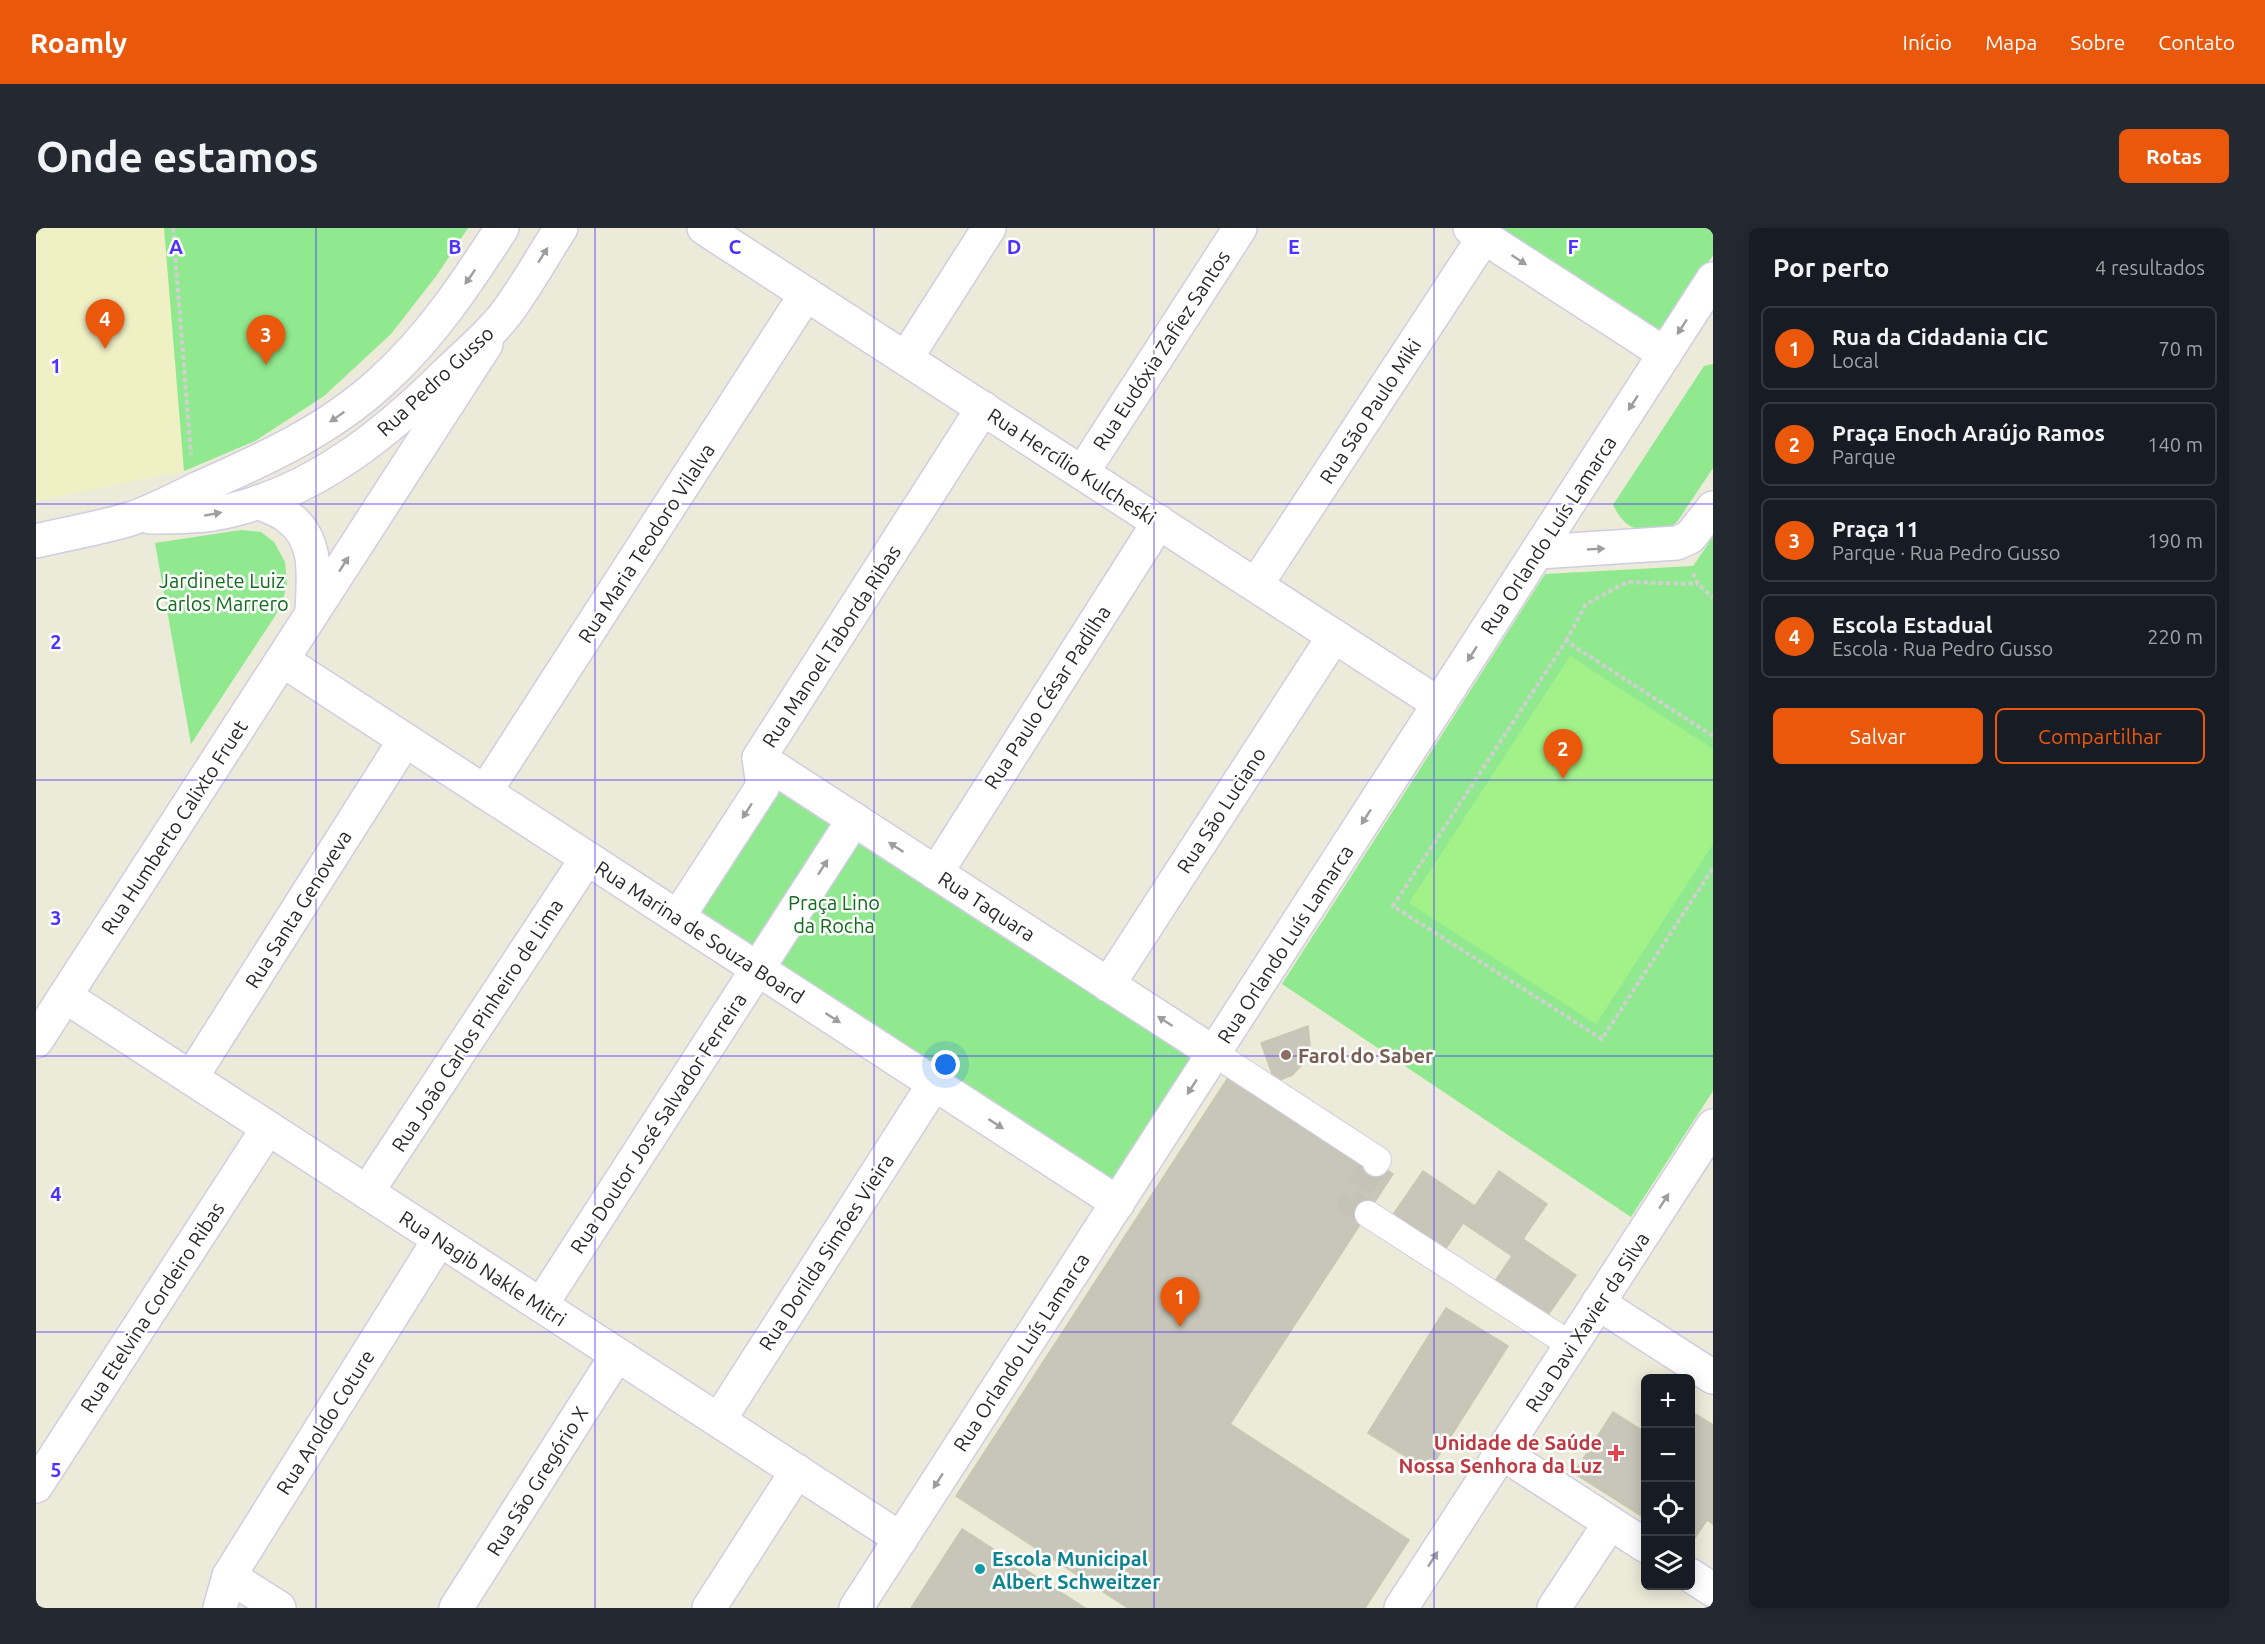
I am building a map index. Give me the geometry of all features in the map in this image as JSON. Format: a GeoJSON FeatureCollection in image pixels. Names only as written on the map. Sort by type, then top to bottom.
{"type":"FeatureCollection","features":[{"type":"Feature","properties":{"kind":"street","name":"Rua Pedro Gusso"},"geometry":{"type":"LineString","coordinates":[[134,518],[294,444],[354,405],[384,380],[447,310],[502,228]]}},
{"type":"Feature","properties":{"kind":"street","name":"Rua Pedro Gusso"},"geometry":{"type":"LineString","coordinates":[[36,541],[134,518],[201,516],[258,502],[298,486],[331,468],[398,419],[503,317],[561,228]]}},
{"type":"Feature","properties":{"kind":"street"},"geometry":{"type":"LineString","coordinates":[[906,358],[989,228]]}},
{"type":"Feature","properties":{"kind":"street","name":"Rua Eudóxia Zafiez Santos"},"geometry":{"type":"LineString","coordinates":[[1082,473],[1240,228]]}},
{"type":"Feature","properties":{"kind":"street"},"geometry":{"type":"LineString","coordinates":[[1477,232],[1665,354]]}},
{"type":"Feature","properties":{"kind":"street","name":"Rua São Paulo Miki"},"geometry":{"type":"LineString","coordinates":[[1256,585],[1477,232]]}},
{"type":"Feature","properties":{"kind":"street","name":"Rua Hercílio Kulcheski"},"geometry":{"type":"LineString","coordinates":[[724,233],[806,294],[1439,704]]}},
{"type":"Feature","properties":{"kind":"street","name":"Rua Maria Teodoro Vilalva"},"geometry":{"type":"LineString","coordinates":[[485,792],[806,294]]}},
{"type":"Feature","properties":{"kind":"street","name":"Rua Orlando Luís Lamarca"},"geometry":{"type":"LineString","coordinates":[[856,1608],[1665,354],[1709,295]]}},
{"type":"Feature","properties":{"kind":"street","name":"Rua Humberto Calixto Fruet"},"geometry":{"type":"LineString","coordinates":[[36,1041],[503,317]]}},
{"type":"Feature","properties":{"kind":"street","name":"Rua Manoel Taborda Ribas"},"geometry":{"type":"LineString","coordinates":[[678,917],[764,786],[759,758],[983,408]]}},
{"type":"Feature","properties":{"kind":"street","name":"Rua Humberto Calixto Fruet"},"geometry":{"type":"LineString","coordinates":[[258,502],[287,515],[304,531],[311,550],[314,575],[312,613]]}},
{"type":"Feature","properties":{"kind":"street"},"geometry":{"type":"LineString","coordinates":[[1538,552],[1677,543],[1690,537],[1713,508]]}},
{"type":"Feature","properties":{"kind":"street","name":"Rua Paulo César Padilha"},"geometry":{"type":"LineString","coordinates":[[936,873],[1159,522]]}},
{"type":"Feature","properties":{"kind":"street","name":"Rua São Luciano"},"geometry":{"type":"LineString","coordinates":[[1108,984],[1334,636]]}},
{"type":"Feature","properties":{"kind":"street","name":"Rua Marina de Souza Board"},"geometry":{"type":"LineString","coordinates":[[282,660],[1118,1203]]}},
{"type":"Feature","properties":{"kind":"street","name":"Rua Santa Genoveva"},"geometry":{"type":"LineString","coordinates":[[191,1078],[405,740]]}},
{"type":"Feature","properties":{"kind":"street","name":"Rua Taquara"},"geometry":{"type":"LineString","coordinates":[[759,758],[1214,1053]]}},
{"type":"Feature","properties":{"kind":"street","name":"Rua Doutor José Salvador Ferreira"},"geometry":{"type":"LineString","coordinates":[[541,1305],[854,819]]}},
{"type":"Feature","properties":{"kind":"street","name":"Rua João Carlos Pinheiro de Lima"},"geometry":{"type":"LineString","coordinates":[[367,1192],[587,858]]}},
{"type":"Feature","properties":{"kind":"street","name":"Rua Nagib Nakle Mitri"},"geometry":{"type":"LineString","coordinates":[[65,996],[901,1539]]}},
{"type":"Feature","properties":{"kind":"street"},"geometry":{"type":"LineString","coordinates":[[1214,1053],[1378,1160],[1376,1163]]}},
{"type":"Feature","properties":{"kind":"street","name":"Rua Dorilda Simões Vieira"},"geometry":{"type":"LineString","coordinates":[[719,1420],[934,1084]]}},
{"type":"Feature","properties":{"kind":"street","name":"Rua Davi Xavier da Silva"},"geometry":{"type":"LineString","coordinates":[[1401,1608],[1713,1126]]}},
{"type":"Feature","properties":{"kind":"street","name":"Rua Etelvina Cordeiro Ribas"},"geometry":{"type":"LineString","coordinates":[[36,1486],[268,1128]]}},
{"type":"Feature","properties":{"kind":"street"},"geometry":{"type":"LineString","coordinates":[[1368,1214],[1571,1346]]}},
{"type":"Feature","properties":{"kind":"street","name":"Rua Aroldo Coture"},"geometry":{"type":"LineString","coordinates":[[220,1608],[229,1576],[439,1239]]}},
{"type":"Feature","properties":{"kind":"street"},"geometry":{"type":"LineString","coordinates":[[1598,1303],[1713,1377]]}},
{"type":"Feature","properties":{"kind":"street","name":"Rua São Gregório X"},"geometry":{"type":"LineString","coordinates":[[456,1608],[617,1355]]}},
{"type":"Feature","properties":{"kind":"street"},"geometry":{"type":"LineString","coordinates":[[1502,1453],[1641,1543]]}},
{"type":"Feature","properties":{"kind":"street"},"geometry":{"type":"LineString","coordinates":[[710,1608],[797,1471]]}},
{"type":"Feature","properties":{"kind":"street"},"geometry":{"type":"LineString","coordinates":[[1554,1608],[1610,1523]]}},
{"type":"Feature","properties":{"kind":"street"},"geometry":{"type":"LineString","coordinates":[[229,1576],[279,1608]]}},
{"type":"Feature","properties":{"kind":"street"},"geometry":{"type":"LineString","coordinates":[[1695,1578],[1713,1590]]}},
{"type":"Feature","properties":{"kind":"path"},"geometry":{"type":"LineString","coordinates":[[173,228],[194,490]]}},
{"type":"Feature","properties":{"kind":"path"},"geometry":{"type":"LineString","coordinates":[[1698,584],[1627,582],[1586,604],[1566,641],[1393,906],[1602,1039],[1713,867]]}},
{"type":"Feature","properties":{"kind":"path"},"geometry":{"type":"LineString","coordinates":[[1566,641],[1713,736]]}},
{"type":"Feature","properties":{"kind":"shaded area"},"geometry":{"type":"Polygon","coordinates":[[[36,228],[164,228],[184,471],[36,501],[36,228]]]}},
{"type":"Feature","properties":{"kind":"green space"},"geometry":{"type":"Polygon","coordinates":[[[164,228],[468,228],[437,275],[391,334],[324,396],[255,441],[184,471],[164,228]]]}},
{"type":"Feature","properties":{"kind":"green space"},"geometry":{"type":"Polygon","coordinates":[[[1500,228],[1713,228],[1713,255],[1661,334],[1500,228]]]}},
{"type":"Feature","properties":{"kind":"green space"},"geometry":{"type":"Polygon","coordinates":[[[1713,364],[1713,468],[1675,524],[1667,528],[1652,530],[1632,527],[1622,519],[1613,505],[1704,366],[1713,364]]]}},
{"type":"Feature","properties":{"kind":"green space","name":"Jardinete Luiz Carlos Marrero"},"geometry":{"type":"Polygon","coordinates":[[[241,530],[261,532],[274,542],[285,562],[287,585],[281,607],[191,744],[155,543],[241,530]]]}},
{"type":"Feature","properties":{"kind":"green space"},"geometry":{"type":"Polygon","coordinates":[[[1713,537],[1713,1091],[1631,1217],[1282,984],[1545,574],[1693,566],[1713,537]]]}},
{"type":"Feature","properties":{"kind":"green space"},"geometry":{"type":"Polygon","coordinates":[[[1570,656],[1713,749],[1713,844],[1596,1024],[1409,903],[1570,656]]]}},
{"type":"Feature","properties":{"kind":"green space","name":"Praça Lino da Rocha"},"geometry":{"type":"Polygon","coordinates":[[[780,787],[1193,1055],[1110,1183],[697,915],[780,787]]]}},
{"type":"Feature","properties":{"kind":"building","name":"Farol do Saber"},"geometry":{"type":"Polygon","coordinates":[[[1308,1026],[1310,1046],[1302,1065],[1292,1075],[1275,1082],[1261,1043],[1308,1026]]]}},
{"type":"Feature","properties":{"kind":"building"},"geometry":{"type":"Polygon","coordinates":[[[1233,1070],[1393,1174],[1230,1424],[1409,1540],[1365,1608],[1128,1608],[956,1496],[1233,1070]]]}},
{"type":"Feature","properties":{"kind":"building"},"geometry":{"type":"Polygon","coordinates":[[[1423,1171],[1475,1206],[1499,1171],[1547,1204],[1523,1239],[1576,1275],[1543,1322],[1491,1287],[1512,1256],[1463,1223],[1442,1254],[1390,1219],[1423,1171]]]}},
{"type":"Feature","properties":{"kind":"building"},"geometry":{"type":"Polygon","coordinates":[[[1446,1308],[1508,1346],[1429,1471],[1368,1433],[1446,1308]]]}},
{"type":"Feature","properties":{"kind":"building","name":"Unidade de Saúde Nossa Senhora da Luz"},"geometry":{"type":"Polygon","coordinates":[[[1613,1412],[1641,1430],[1641,1516],[1574,1473],[1613,1412]]]}},
{"type":"Feature","properties":{"kind":"building"},"geometry":{"type":"Polygon","coordinates":[[[1695,1414],[1713,1425],[1713,1524],[1707,1520],[1695,1538],[1695,1414]]]}},
{"type":"Feature","properties":{"kind":"building","name":"Escola Municipal Albert Schweitzer"},"geometry":{"type":"Polygon","coordinates":[[[962,1529],[1085,1608],[911,1608],[962,1529]]]}},
{"type":"Feature","properties":{"kind":"tunnel"},"geometry":{"type":"LineString","coordinates":[[1368,1214],[1350,1202],[1376,1163]]}},
{"type":"Feature","properties":{"kind":"place","name":"Escola Estadual"},"geometry":{"type":"Point","coordinates":[105,349]}},
{"type":"Feature","properties":{"kind":"place","name":"Praça 11"},"geometry":{"type":"Point","coordinates":[266,365]}},
{"type":"Feature","properties":{"kind":"place","name":"Praça Enoch Araújo Ramos"},"geometry":{"type":"Point","coordinates":[1563,779]}},
{"type":"Feature","properties":{"kind":"place","name":"Farol do Saber"},"geometry":{"type":"Point","coordinates":[1286,1055]}},
{"type":"Feature","properties":{"kind":"place","name":"Rua da Cidadania CIC"},"geometry":{"type":"Point","coordinates":[1180,1327]}},
{"type":"Feature","properties":{"kind":"place","name":"Unidade de Saúde Nossa Senhora da Luz"},"geometry":{"type":"Point","coordinates":[1616,1453]}},
{"type":"Feature","properties":{"kind":"place","name":"Escola Municipal Albert Schweitzer"},"geometry":{"type":"Point","coordinates":[980,1569]}}]}
